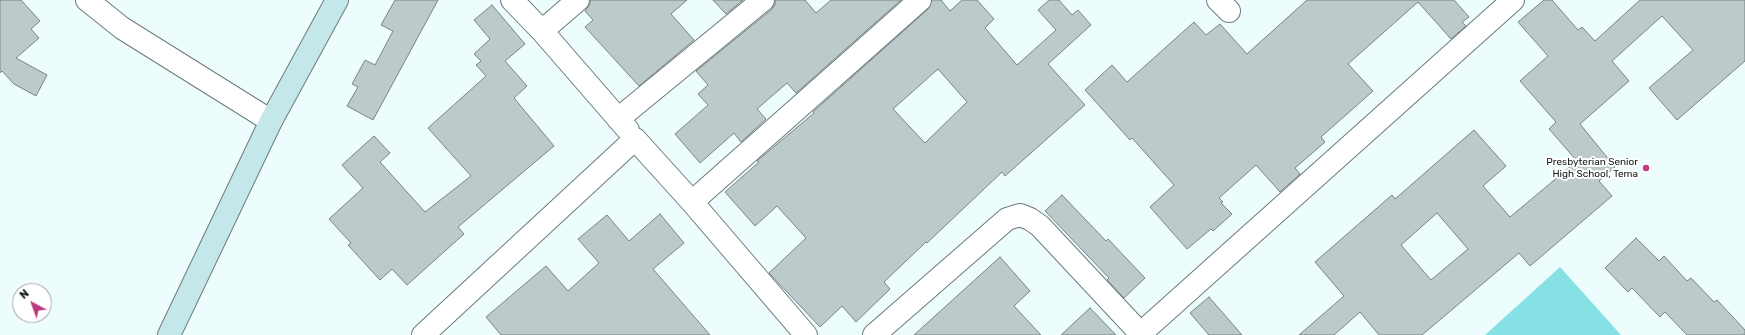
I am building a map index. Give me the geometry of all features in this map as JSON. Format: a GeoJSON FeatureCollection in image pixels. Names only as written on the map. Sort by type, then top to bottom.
{"type":"FeatureCollection","features":[{"type":"Feature","properties":{"kind":"street"},"geometry":{"type":"LineString","coordinates":[[87,0],[122,28],[271,121]]}},
{"type":"Feature","properties":{"kind":"street"},"geometry":{"type":"LineString","coordinates":[[169,335],[271,121],[337,0]]}},
{"type":"Feature","properties":{"kind":"street"},"geometry":{"type":"LineString","coordinates":[[512,0],[542,31],[806,335]]}},
{"type":"Feature","properties":{"kind":"street"},"geometry":{"type":"LineString","coordinates":[[542,31],[578,0]]}},
{"type":"Feature","properties":{"kind":"street"},"geometry":{"type":"LineString","coordinates":[[618,120],[763,0]]}},
{"type":"Feature","properties":{"kind":"street"},"geometry":{"type":"LineString","coordinates":[[692,202],[920,0]]}},
{"type":"Feature","properties":{"kind":"street"},"geometry":{"type":"LineString","coordinates":[[874,335],[1007,219],[1020,215],[1030,219],[1040,226],[1140,334],[1513,0]]}},
{"type":"Feature","properties":{"kind":"street"},"geometry":{"type":"LineString","coordinates":[[423,335],[635,139]]}},
{"type":"Feature","properties":{"kind":"shaded area"},"geometry":{"type":"Polygon","coordinates":[[[1560,267],[1621,335],[1485,335],[1560,267]]]}},
{"type":"Feature","properties":{"kind":"building"},"geometry":{"type":"Polygon","coordinates":[[[0,0],[21,0],[40,21],[31,29],[39,38],[16,58],[47,75],[36,96],[14,84],[2,71],[0,73],[0,0]]]}},
{"type":"Feature","properties":{"kind":"building"},"geometry":{"type":"Polygon","coordinates":[[[395,0],[438,0],[373,120],[347,106],[358,87],[352,84],[365,60],[375,65],[393,31],[381,25],[395,0]]]}},
{"type":"Feature","properties":{"kind":"building"},"geometry":{"type":"Polygon","coordinates":[[[590,0],[687,0],[671,14],[694,40],[639,86],[585,27],[593,20],[585,11],[590,4],[590,0]]]}},
{"type":"Feature","properties":{"kind":"building"},"geometry":{"type":"Polygon","coordinates":[[[713,0],[743,0],[726,14],[713,0]]]}},
{"type":"Feature","properties":{"kind":"building"},"geometry":{"type":"Polygon","coordinates":[[[775,0],[805,0],[816,13],[831,0],[901,0],[796,93],[787,83],[757,109],[766,119],[741,142],[734,133],[700,163],[675,134],[708,105],[698,94],[708,85],[696,71],[771,10],[775,5],[775,0]]]}},
{"type":"Feature","properties":{"kind":"building"},"geometry":{"type":"Polygon","coordinates":[[[932,0],[941,0],[950,11],[962,0],[977,0],[994,19],[985,28],[1017,65],[1056,30],[1038,10],[1049,0],[1059,0],[1072,15],[1078,10],[1091,25],[1048,64],[1085,105],[1005,176],[1002,172],[927,243],[926,242],[884,282],[890,289],[856,322],[842,306],[820,327],[769,273],[806,238],[777,206],[755,226],[725,192],[759,162],[757,161],[814,113],[813,112],[928,9],[932,0]],[[938,69],[893,109],[925,143],[967,102],[938,69]]]}},
{"type":"Feature","properties":{"kind":"building"},"geometry":{"type":"Polygon","coordinates":[[[1307,0],[1454,0],[1469,17],[1462,22],[1466,26],[1451,39],[1418,2],[1348,64],[1373,91],[1321,137],[1325,142],[1295,168],[1300,174],[1280,192],[1256,165],[1219,198],[1223,202],[1221,203],[1232,214],[1213,231],[1211,229],[1187,249],[1150,207],[1174,185],[1132,138],[1130,140],[1085,90],[1112,65],[1127,82],[1194,22],[1206,35],[1220,24],[1247,54],[1307,0]]]}},
{"type":"Feature","properties":{"kind":"building"},"geometry":{"type":"Polygon","coordinates":[[[1544,0],[1552,0],[1578,30],[1582,27],[1595,41],[1640,0],[1745,0],[1745,61],[1677,120],[1649,88],[1693,50],[1662,16],[1612,61],[1629,81],[1580,124],[1615,167],[1599,181],[1612,196],[1530,266],[1519,253],[1422,335],[1379,335],[1360,312],[1334,335],[1299,335],[1344,296],[1315,262],[1392,195],[1395,199],[1474,130],[1506,166],[1483,186],[1510,217],[1577,161],[1549,129],[1556,122],[1520,81],[1548,56],[1518,22],[1544,0]],[[1437,213],[1401,245],[1431,280],[1468,249],[1437,213]]]}},
{"type":"Feature","properties":{"kind":"building"},"geometry":{"type":"Polygon","coordinates":[[[492,5],[525,44],[505,61],[527,86],[514,98],[554,146],[458,227],[464,234],[407,285],[392,269],[380,280],[348,245],[351,243],[329,219],[363,188],[342,165],[374,136],[390,153],[380,162],[425,212],[471,176],[428,128],[486,76],[476,65],[481,61],[474,54],[490,39],[474,20],[492,5]]]}},
{"type":"Feature","properties":{"kind":"building"},"geometry":{"type":"Polygon","coordinates":[[[1062,195],[1106,241],[1108,239],[1145,278],[1124,298],[1107,280],[1109,278],[1045,211],[1062,195]]]}},
{"type":"Feature","properties":{"kind":"building"},"geometry":{"type":"Polygon","coordinates":[[[660,214],[684,243],[653,269],[710,335],[501,335],[486,317],[546,266],[568,291],[599,263],[578,239],[607,215],[629,241],[660,214]]]}},
{"type":"Feature","properties":{"kind":"building"},"geometry":{"type":"Polygon","coordinates":[[[1636,238],[1659,261],[1664,256],[1687,281],[1691,278],[1714,302],[1717,300],[1745,330],[1745,335],[1687,335],[1665,312],[1660,317],[1632,288],[1628,292],[1605,268],[1636,238]]]}},
{"type":"Feature","properties":{"kind":"building"},"geometry":{"type":"Polygon","coordinates":[[[1000,257],[1030,291],[1014,306],[1041,335],[914,335],[1000,257]]]}},
{"type":"Feature","properties":{"kind":"building"},"geometry":{"type":"Polygon","coordinates":[[[1209,297],[1242,335],[1209,335],[1190,313],[1209,297]]]}},
{"type":"Feature","properties":{"kind":"building"},"geometry":{"type":"Polygon","coordinates":[[[1090,308],[1116,335],[1061,335],[1090,308]]]}},
{"type":"Feature","properties":{"kind":"place","name":"Presbyterian Senior High School, Tema"},"geometry":{"type":"Point","coordinates":[1646,168]}}]}
